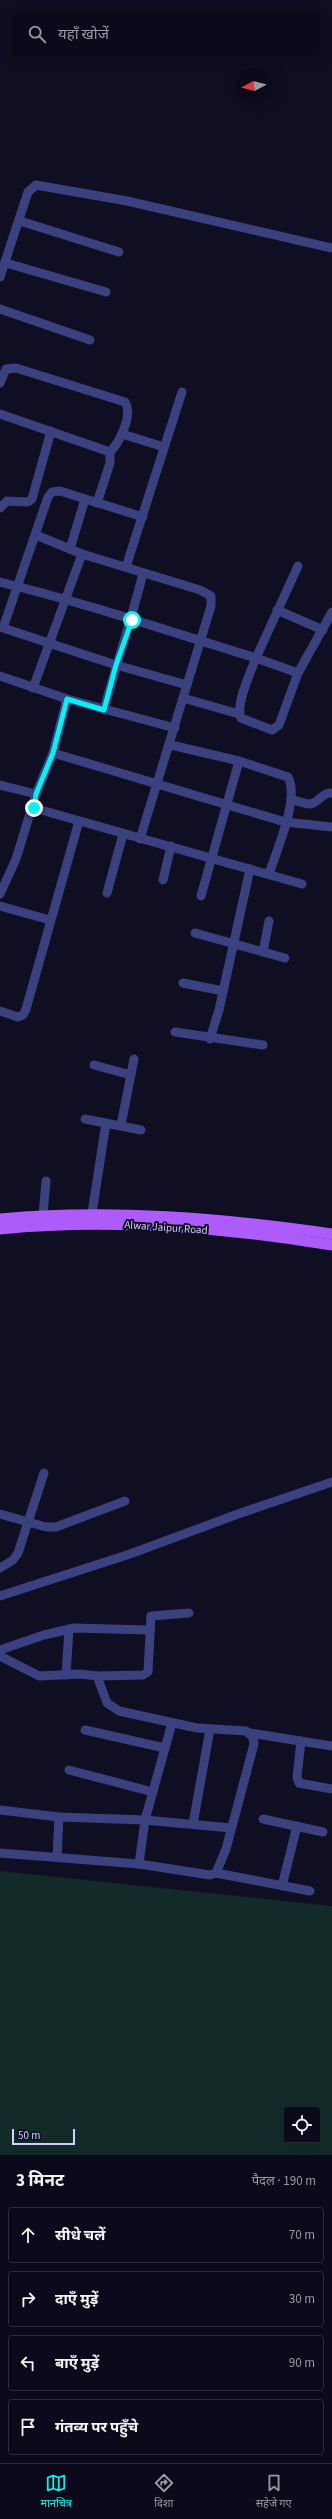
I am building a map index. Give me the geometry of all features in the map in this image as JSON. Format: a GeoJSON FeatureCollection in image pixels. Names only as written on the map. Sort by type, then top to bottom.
{"type":"FeatureCollection","features":[{"type":"Feature","properties":{"kind":"main road","name":"Alwar Jaipur Road"},"geometry":{"type":"LineString","coordinates":[[0,1219],[43,1215],[92,1214],[248,1223],[332,1234]]}},
{"type":"Feature","properties":{"kind":"main road","name":"Alwar Jaipur Road"},"geometry":{"type":"LineString","coordinates":[[0,1229],[61,1223],[120,1223],[258,1234],[332,1245]]}},
{"type":"Feature","properties":{"kind":"street"},"geometry":{"type":"LineString","coordinates":[[0,277],[20,221],[28,192],[36,185],[127,201],[332,248]]}},
{"type":"Feature","properties":{"kind":"street"},"geometry":{"type":"LineString","coordinates":[[20,221],[119,252]]}},
{"type":"Feature","properties":{"kind":"street"},"geometry":{"type":"LineString","coordinates":[[6,263],[106,292]]}},
{"type":"Feature","properties":{"kind":"street"},"geometry":{"type":"LineString","coordinates":[[0,309],[90,340]]}},
{"type":"Feature","properties":{"kind":"street"},"geometry":{"type":"LineString","coordinates":[[0,382],[6,369],[16,368],[119,399],[127,406],[122,434],[110,452],[110,463],[96,503]]}},
{"type":"Feature","properties":{"kind":"street"},"geometry":{"type":"LineString","coordinates":[[126,567],[182,392]]}},
{"type":"Feature","properties":{"kind":"street"},"geometry":{"type":"LineString","coordinates":[[0,414],[110,452]]}},
{"type":"Feature","properties":{"kind":"street"},"geometry":{"type":"LineString","coordinates":[[0,508],[7,501],[28,502],[32,499],[51,431]]}},
{"type":"Feature","properties":{"kind":"street"},"geometry":{"type":"LineString","coordinates":[[122,434],[164,447]]}},
{"type":"Feature","properties":{"kind":"street"},"geometry":{"type":"LineString","coordinates":[[142,517],[60,491],[52,492],[16,586],[1,632],[50,642],[116,665],[187,684]]}},
{"type":"Feature","properties":{"kind":"street"},"geometry":{"type":"LineString","coordinates":[[70,549],[85,499]]}},
{"type":"Feature","properties":{"kind":"street"},"geometry":{"type":"LineString","coordinates":[[36,535],[82,554],[200,590],[211,596],[211,606],[187,684],[171,745],[140,839]]}},
{"type":"Feature","properties":{"kind":"street"},"geometry":{"type":"LineString","coordinates":[[33,688],[82,554]]}},
{"type":"Feature","properties":{"kind":"street"},"geometry":{"type":"LineString","coordinates":[[239,714],[242,699],[256,658],[298,566]]}},
{"type":"Feature","properties":{"kind":"street"},"geometry":{"type":"LineString","coordinates":[[104,710],[116,665],[132,620],[143,573]]}},
{"type":"Feature","properties":{"kind":"street"},"geometry":{"type":"LineString","coordinates":[[0,582],[66,598],[256,658],[298,673]]}},
{"type":"Feature","properties":{"kind":"street"},"geometry":{"type":"LineString","coordinates":[[277,610],[323,630]]}},
{"type":"Feature","properties":{"kind":"street"},"geometry":{"type":"LineString","coordinates":[[183,698],[239,714],[241,718],[272,730],[276,729],[298,673],[332,612]]}},
{"type":"Feature","properties":{"kind":"street"},"geometry":{"type":"LineString","coordinates":[[0,676],[104,710],[175,728]]}},
{"type":"Feature","properties":{"kind":"street"},"geometry":{"type":"LineString","coordinates":[[0,894],[16,859],[34,808],[36,794],[53,753],[67,699]]}},
{"type":"Feature","properties":{"kind":"street"},"geometry":{"type":"LineString","coordinates":[[171,745],[240,761],[288,777],[291,784],[291,799],[286,822],[269,874]]}},
{"type":"Feature","properties":{"kind":"street"},"geometry":{"type":"LineString","coordinates":[[53,753],[286,822],[332,827]]}},
{"type":"Feature","properties":{"kind":"street"},"geometry":{"type":"LineString","coordinates":[[201,896],[240,761]]}},
{"type":"Feature","properties":{"kind":"street"},"geometry":{"type":"LineString","coordinates":[[0,785],[36,794]]}},
{"type":"Feature","properties":{"kind":"street"},"geometry":{"type":"LineString","coordinates":[[291,799],[309,804],[314,803],[324,794],[332,793]]}},
{"type":"Feature","properties":{"kind":"street"},"geometry":{"type":"LineString","coordinates":[[34,808],[140,839],[213,857],[302,884]]}},
{"type":"Feature","properties":{"kind":"street"},"geometry":{"type":"LineString","coordinates":[[0,1011],[18,1017],[23,1015],[79,821]]}},
{"type":"Feature","properties":{"kind":"street"},"geometry":{"type":"LineString","coordinates":[[107,893],[123,834]]}},
{"type":"Feature","properties":{"kind":"street"},"geometry":{"type":"LineString","coordinates":[[163,880],[171,846]]}},
{"type":"Feature","properties":{"kind":"street"},"geometry":{"type":"LineString","coordinates":[[210,1039],[223,991],[250,868]]}},
{"type":"Feature","properties":{"kind":"street"},"geometry":{"type":"LineString","coordinates":[[0,906],[50,920]]}},
{"type":"Feature","properties":{"kind":"street"},"geometry":{"type":"LineString","coordinates":[[263,952],[269,921]]}},
{"type":"Feature","properties":{"kind":"street"},"geometry":{"type":"LineString","coordinates":[[195,933],[285,958]]}},
{"type":"Feature","properties":{"kind":"street"},"geometry":{"type":"LineString","coordinates":[[183,984],[223,991]]}},
{"type":"Feature","properties":{"kind":"street"},"geometry":{"type":"LineString","coordinates":[[175,1032],[210,1039],[263,1045]]}},
{"type":"Feature","properties":{"kind":"street"},"geometry":{"type":"LineString","coordinates":[[121,1125],[134,1059]]}},
{"type":"Feature","properties":{"kind":"street"},"geometry":{"type":"LineString","coordinates":[[94,1065],[131,1075]]}},
{"type":"Feature","properties":{"kind":"street"},"geometry":{"type":"LineString","coordinates":[[84,1119],[141,1130]]}},
{"type":"Feature","properties":{"kind":"street"},"geometry":{"type":"LineString","coordinates":[[92,1214],[106,1123]]}},
{"type":"Feature","properties":{"kind":"street"},"geometry":{"type":"LineString","coordinates":[[43,1215],[46,1181]]}},
{"type":"Feature","properties":{"kind":"street"},"geometry":{"type":"LineString","coordinates":[[0,1568],[13,1560],[28,1523],[44,1473]]}},
{"type":"Feature","properties":{"kind":"street"},"geometry":{"type":"LineString","coordinates":[[0,1596],[130,1554],[231,1516],[332,1482]]}},
{"type":"Feature","properties":{"kind":"street"},"geometry":{"type":"LineString","coordinates":[[0,1514],[28,1523],[56,1527],[125,1501]]}},
{"type":"Feature","properties":{"kind":"street"},"geometry":{"type":"LineString","coordinates":[[0,1656],[39,1676],[80,1674],[97,1676],[143,1675],[148,1672],[149,1630],[151,1616],[190,1613]]}},
{"type":"Feature","properties":{"kind":"street"},"geometry":{"type":"LineString","coordinates":[[0,1650],[69,1628],[149,1630]]}},
{"type":"Feature","properties":{"kind":"street"},"geometry":{"type":"LineString","coordinates":[[66,1675],[69,1628]]}},
{"type":"Feature","properties":{"kind":"street"},"geometry":{"type":"LineString","coordinates":[[97,1676],[104,1697],[113,1708],[172,1723],[210,1729],[246,1731],[250,1733],[332,1746]]}},
{"type":"Feature","properties":{"kind":"street"},"geometry":{"type":"LineString","coordinates":[[139,1864],[145,1820],[172,1723]]}},
{"type":"Feature","properties":{"kind":"street"},"geometry":{"type":"LineString","coordinates":[[193,1824],[210,1729]]}},
{"type":"Feature","properties":{"kind":"street"},"geometry":{"type":"LineString","coordinates":[[84,1730],[165,1748]]}},
{"type":"Feature","properties":{"kind":"street"},"geometry":{"type":"LineString","coordinates":[[216,1873],[231,1828],[254,1744],[253,1737],[250,1733]]}},
{"type":"Feature","properties":{"kind":"street"},"geometry":{"type":"LineString","coordinates":[[301,1741],[297,1777],[299,1783],[332,1788]]}},
{"type":"Feature","properties":{"kind":"street"},"geometry":{"type":"LineString","coordinates":[[69,1770],[153,1792]]}},
{"type":"Feature","properties":{"kind":"street"},"geometry":{"type":"LineString","coordinates":[[0,1810],[60,1817],[145,1820],[231,1828]]}},
{"type":"Feature","properties":{"kind":"street"},"geometry":{"type":"LineString","coordinates":[[57,1857],[60,1817]]}},
{"type":"Feature","properties":{"kind":"street"},"geometry":{"type":"LineString","coordinates":[[263,1819],[323,1832]]}},
{"type":"Feature","properties":{"kind":"street"},"geometry":{"type":"LineString","coordinates":[[282,1886],[297,1826]]}},
{"type":"Feature","properties":{"kind":"street"},"geometry":{"type":"LineString","coordinates":[[0,1852],[139,1864],[210,1875],[216,1873],[310,1891]]}},
{"type":"Feature","properties":{"kind":"green space"},"geometry":{"type":"Polygon","coordinates":[[[0,1871],[332,1906],[332,2155],[0,2155],[0,1871]]]}},
{"type":"Feature","properties":{"kind":"route"},"geometry":{"type":"LineString","coordinates":[[34,808],[36,794],[53,753],[67,699],[104,710],[116,665],[132,620]]}}]}
